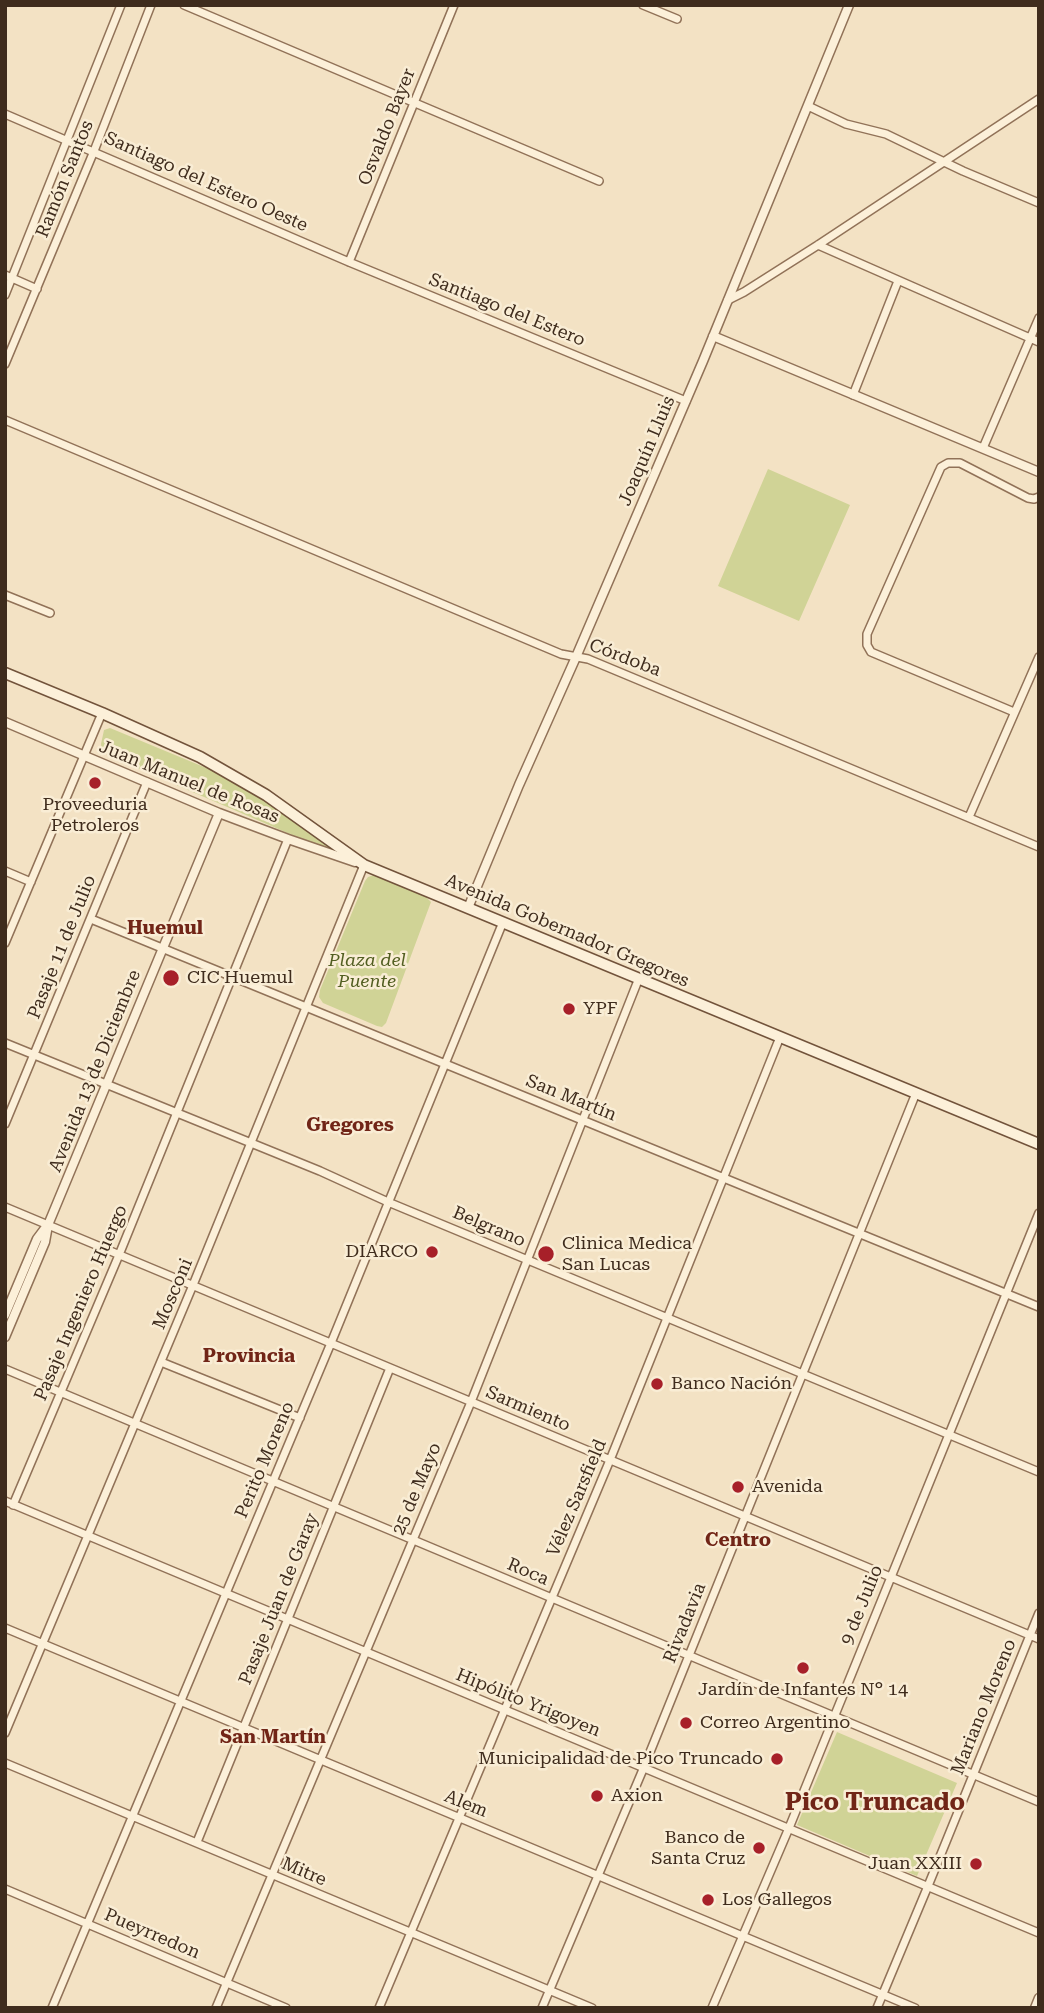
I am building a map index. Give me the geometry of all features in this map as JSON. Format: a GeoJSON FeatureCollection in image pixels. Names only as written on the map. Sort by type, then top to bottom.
{"type":"FeatureCollection","features":[{"type":"Feature","properties":{"kind":"main road","name":"Avenida Gobernador Gregores"},"geometry":{"type":"LineString","coordinates":[[5,673],[200,757],[291,811],[364,865],[1039,1144]]}},
{"type":"Feature","properties":{"kind":"street","name":"Ramón Santos"},"geometry":{"type":"LineString","coordinates":[[5,295],[9,277],[121,5]]}},
{"type":"Feature","properties":{"kind":"street","name":"Ramón Santos"},"geometry":{"type":"LineString","coordinates":[[5,364],[152,5]]}},
{"type":"Feature","properties":{"kind":"street"},"geometry":{"type":"LineString","coordinates":[[184,5],[598,181]]}},
{"type":"Feature","properties":{"kind":"street","name":"Osvaldo Bayer"},"geometry":{"type":"LineString","coordinates":[[349,262],[454,5]]}},
{"type":"Feature","properties":{"kind":"street"},"geometry":{"type":"LineString","coordinates":[[643,5],[677,19]]}},
{"type":"Feature","properties":{"kind":"street","name":"Joaquín Lluis"},"geometry":{"type":"LineString","coordinates":[[468,908],[686,401],[849,5]]}},
{"type":"Feature","properties":{"kind":"street"},"geometry":{"type":"LineString","coordinates":[[728,300],[818,245],[1039,99]]}},
{"type":"Feature","properties":{"kind":"street"},"geometry":{"type":"LineString","coordinates":[[808,106],[846,124],[886,134],[1039,203]]}},
{"type":"Feature","properties":{"kind":"street","name":"Santiago del Estero Oeste"},"geometry":{"type":"LineString","coordinates":[[5,114],[316,247]]}},
{"type":"Feature","properties":{"kind":"street"},"geometry":{"type":"LineString","coordinates":[[818,245],[1039,342]]}},
{"type":"Feature","properties":{"kind":"street","name":"Santiago del Estero"},"geometry":{"type":"LineString","coordinates":[[316,247],[686,401]]}},
{"type":"Feature","properties":{"kind":"street"},"geometry":{"type":"LineString","coordinates":[[9,277],[37,289]]}},
{"type":"Feature","properties":{"kind":"street"},"geometry":{"type":"LineString","coordinates":[[853,395],[898,281]]}},
{"type":"Feature","properties":{"kind":"street"},"geometry":{"type":"LineString","coordinates":[[983,448],[1039,318]]}},
{"type":"Feature","properties":{"kind":"street"},"geometry":{"type":"LineString","coordinates":[[713,336],[1039,472]]}},
{"type":"Feature","properties":{"kind":"street","name":"Córdoba"},"geometry":{"type":"LineString","coordinates":[[5,419],[561,654],[589,659],[1039,847]]}},
{"type":"Feature","properties":{"kind":"street"},"geometry":{"type":"LineString","coordinates":[[1014,712],[871,652],[867,645],[867,634],[941,467],[948,463],[960,463],[1028,498],[1039,497]]}},
{"type":"Feature","properties":{"kind":"street"},"geometry":{"type":"LineString","coordinates":[[5,595],[50,613]]}},
{"type":"Feature","properties":{"kind":"street"},"geometry":{"type":"LineString","coordinates":[[968,817],[1039,657]]}},
{"type":"Feature","properties":{"kind":"street"},"geometry":{"type":"LineString","coordinates":[[5,943],[102,713]]}},
{"type":"Feature","properties":{"kind":"street","name":"Juan Manuel de Rosas"},"geometry":{"type":"LineString","coordinates":[[5,722],[219,813],[364,865]]}},
{"type":"Feature","properties":{"kind":"street","name":"Pasaje 11 de Julio"},"geometry":{"type":"LineString","coordinates":[[5,1124],[147,782]]}},
{"type":"Feature","properties":{"kind":"street","name":"Avenida 13 de Diciembre"},"geometry":{"type":"LineString","coordinates":[[5,1337],[45,1242],[48,1225],[219,813]]}},
{"type":"Feature","properties":{"kind":"street","name":"Pasaje Ingeniero Huergo"},"geometry":{"type":"LineString","coordinates":[[9,1503],[119,1255],[288,839]]}},
{"type":"Feature","properties":{"kind":"street","name":"Mosconi"},"geometry":{"type":"LineString","coordinates":[[5,1732],[193,1285],[364,865]]}},
{"type":"Feature","properties":{"kind":"street"},"geometry":{"type":"LineString","coordinates":[[5,871],[31,882]]}},
{"type":"Feature","properties":{"kind":"street","name":"San Martín"},"geometry":{"type":"LineString","coordinates":[[91,919],[1039,1307]]}},
{"type":"Feature","properties":{"kind":"street","name":"Perito Moreno"},"geometry":{"type":"LineString","coordinates":[[52,2008],[274,1482],[503,922]]}},
{"type":"Feature","properties":{"kind":"street","name":"25 de Mayo"},"geometry":{"type":"LineString","coordinates":[[216,2008],[471,1402],[639,978]]}},
{"type":"Feature","properties":{"kind":"street","name":"Vélez Sarsfield"},"geometry":{"type":"LineString","coordinates":[[379,2008],[610,1460],[780,1037]]}},
{"type":"Feature","properties":{"kind":"street","name":"Belgrano"},"geometry":{"type":"LineString","coordinates":[[5,1043],[320,1171],[387,1202],[1039,1472]]}},
{"type":"Feature","properties":{"kind":"street","name":"Rivadavia"},"geometry":{"type":"LineString","coordinates":[[542,2008],[644,1767],[916,1093]]}},
{"type":"Feature","properties":{"kind":"street","name":"Sarmiento"},"geometry":{"type":"LineString","coordinates":[[5,1207],[1039,1639]]}},
{"type":"Feature","properties":{"kind":"street","name":"9 de Julio"},"geometry":{"type":"LineString","coordinates":[[712,2008],[789,1828],[1039,1213]]}},
{"type":"Feature","properties":{"kind":"street","name":"Avenida 13 de Diciembre"},"geometry":{"type":"LineString","coordinates":[[5,1315],[37,1239],[48,1225]]}},
{"type":"Feature","properties":{"kind":"street"},"geometry":{"type":"LineString","coordinates":[[161,1362],[300,1418]]}},
{"type":"Feature","properties":{"kind":"street","name":"Pasaje Juan de Garay"},"geometry":{"type":"LineString","coordinates":[[197,1842],[390,1368]]}},
{"type":"Feature","properties":{"kind":"street","name":"Roca"},"geometry":{"type":"LineString","coordinates":[[5,1369],[1039,1802]]}},
{"type":"Feature","properties":{"kind":"street","name":"Hipólito Yrigoyen"},"geometry":{"type":"LineString","coordinates":[[9,1503],[1039,1933]]}},
{"type":"Feature","properties":{"kind":"street","name":"Mariano Moreno"},"geometry":{"type":"LineString","coordinates":[[877,2008],[1039,1613]]}},
{"type":"Feature","properties":{"kind":"street","name":"Alem"},"geometry":{"type":"LineString","coordinates":[[5,1629],[915,2008]]}},
{"type":"Feature","properties":{"kind":"street","name":"Mitre"},"geometry":{"type":"LineString","coordinates":[[5,1763],[592,2008]]}},
{"type":"Feature","properties":{"kind":"street","name":"Pueyrredon"},"geometry":{"type":"LineString","coordinates":[[5,1889],[286,2008]]}},
{"type":"Feature","properties":{"kind":"street"},"geometry":{"type":"LineString","coordinates":[[1035,2008],[1039,1998]]}},
{"type":"Feature","properties":{"kind":"green space"},"geometry":{"type":"Polygon","coordinates":[[[768,469],[850,505],[799,621],[718,586],[768,469]]]}},
{"type":"Feature","properties":{"kind":"green space"},"geometry":{"type":"Polygon","coordinates":[[[110,728],[216,772],[250,790],[333,846],[334,851],[109,756],[102,751],[101,744],[104,730],[110,728]]]}},
{"type":"Feature","properties":{"kind":"green space","name":"Plaza del Puente"},"geometry":{"type":"Polygon","coordinates":[[[374,875],[424,895],[431,902],[386,1023],[382,1027],[323,1003],[319,997],[365,881],[374,875]]]}},
{"type":"Feature","properties":{"kind":"green space"},"geometry":{"type":"Polygon","coordinates":[[[837,1732],[957,1783],[917,1876],[797,1825],[837,1732]]]}},
{"type":"Feature","properties":{"kind":"place","name":"Proveeduria Petroleros"},"geometry":{"type":"Point","coordinates":[95,783]}},
{"type":"Feature","properties":{"kind":"place","name":"CIC Huemul"},"geometry":{"type":"Point","coordinates":[171,978]}},
{"type":"Feature","properties":{"kind":"place","name":"YPF"},"geometry":{"type":"Point","coordinates":[569,1009]}},
{"type":"Feature","properties":{"kind":"place","name":"DIARCO"},"geometry":{"type":"Point","coordinates":[432,1252]}},
{"type":"Feature","properties":{"kind":"place","name":"Clinica Medica San Lucas"},"geometry":{"type":"Point","coordinates":[546,1254]}},
{"type":"Feature","properties":{"kind":"place","name":"Banco Nación"},"geometry":{"type":"Point","coordinates":[657,1384]}},
{"type":"Feature","properties":{"kind":"place","name":"Avenida"},"geometry":{"type":"Point","coordinates":[738,1487]}},
{"type":"Feature","properties":{"kind":"place","name":"Jardín de Infantes N° 14"},"geometry":{"type":"Point","coordinates":[803,1668]}},
{"type":"Feature","properties":{"kind":"place","name":"Correo Argentino"},"geometry":{"type":"Point","coordinates":[686,1723]}},
{"type":"Feature","properties":{"kind":"place","name":"Municipalidad de Pico Truncado"},"geometry":{"type":"Point","coordinates":[777,1759]}},
{"type":"Feature","properties":{"kind":"place","name":"Axion"},"geometry":{"type":"Point","coordinates":[597,1796]}},
{"type":"Feature","properties":{"kind":"place","name":"Banco de Santa Cruz"},"geometry":{"type":"Point","coordinates":[759,1848]}},
{"type":"Feature","properties":{"kind":"place","name":"Juan XXIII"},"geometry":{"type":"Point","coordinates":[976,1864]}},
{"type":"Feature","properties":{"kind":"place","name":"Los Gallegos"},"geometry":{"type":"Point","coordinates":[708,1900]}},
{"type":"Feature","properties":{"kind":"district","name":"Huemul"},"geometry":{"type":"Point","coordinates":[165,928]}},
{"type":"Feature","properties":{"kind":"district","name":"Gregores"},"geometry":{"type":"Point","coordinates":[350,1125]}},
{"type":"Feature","properties":{"kind":"district","name":"Provincia"},"geometry":{"type":"Point","coordinates":[249,1356]}},
{"type":"Feature","properties":{"kind":"district","name":"Centro"},"geometry":{"type":"Point","coordinates":[738,1540]}},
{"type":"Feature","properties":{"kind":"district","name":"San Martín"},"geometry":{"type":"Point","coordinates":[273,1737]}},
{"type":"Feature","properties":{"kind":"district","name":"Pico Truncado"},"geometry":{"type":"Point","coordinates":[875,1803]}}]}
